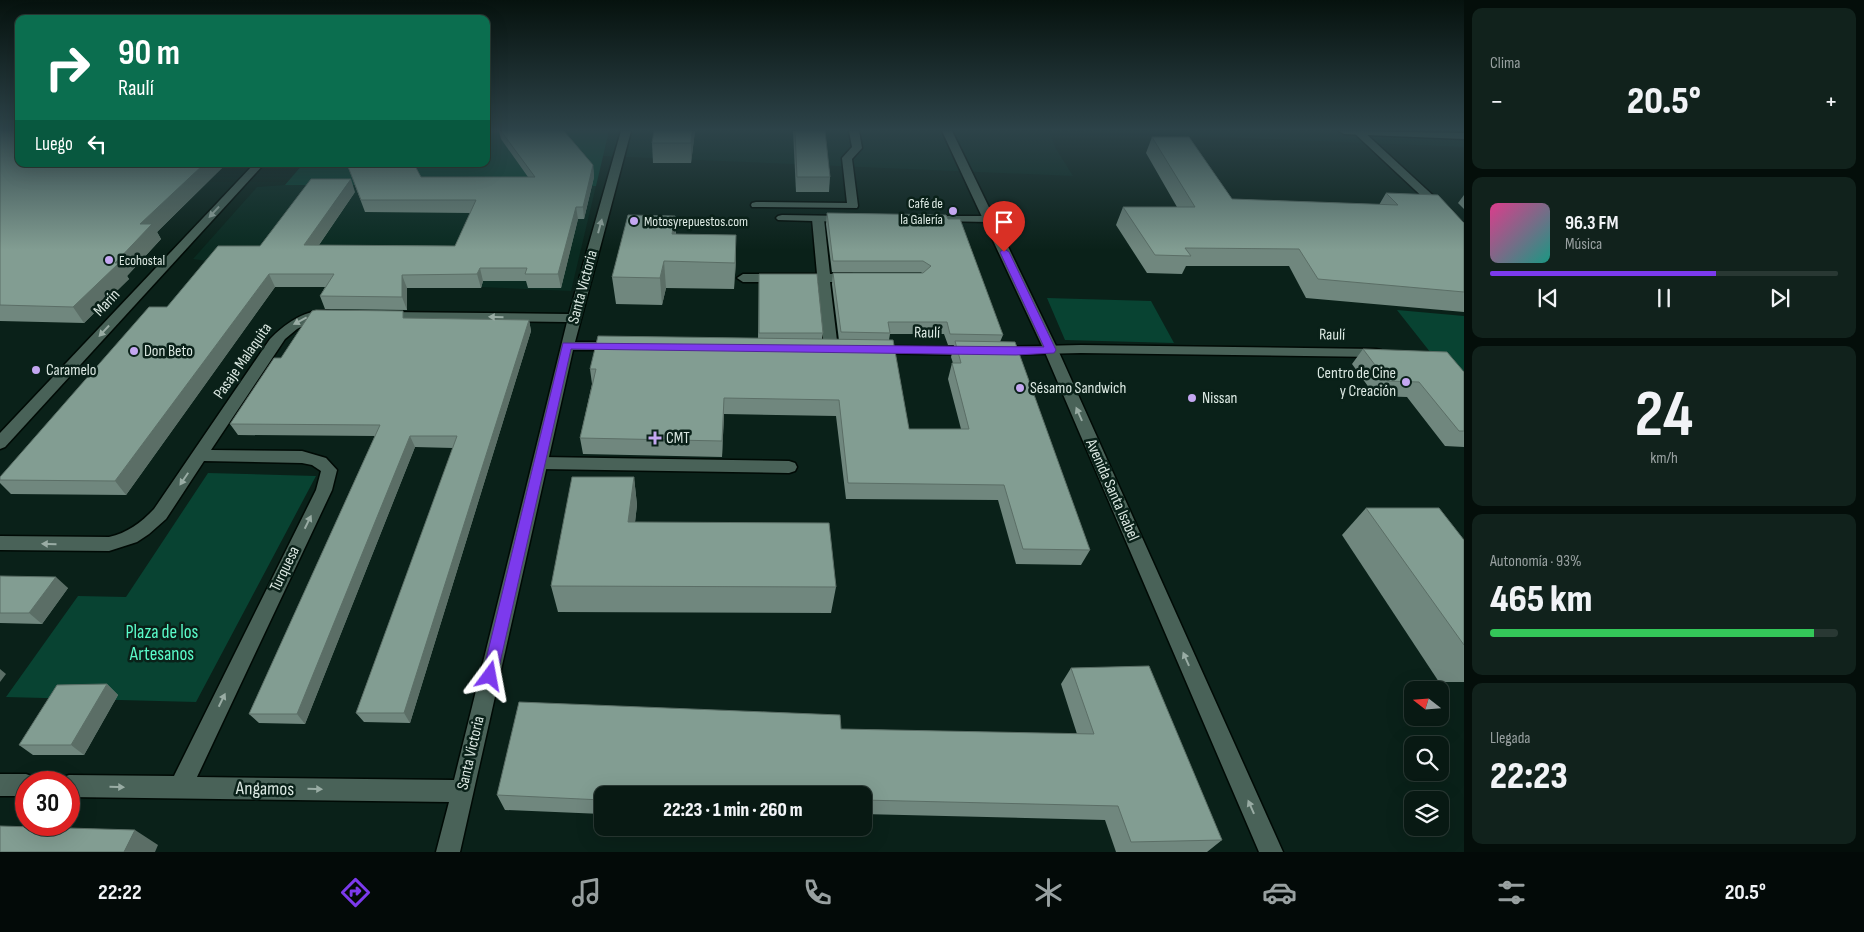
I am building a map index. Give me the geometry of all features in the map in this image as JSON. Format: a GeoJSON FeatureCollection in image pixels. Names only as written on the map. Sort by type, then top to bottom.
{"type":"FeatureCollection","features":[{"type":"Feature","properties":{"kind":"street","name":"Marín"},"geometry":{"type":"LineString","coordinates":[[0,443],[253,171]]}},
{"type":"Feature","properties":{"kind":"street","name":"Santa Victoria"},"geometry":{"type":"LineString","coordinates":[[448,852],[567,346],[615,171]]}},
{"type":"Feature","properties":{"kind":"street"},"geometry":{"type":"LineString","coordinates":[[756,206],[854,206],[849,171]]}},
{"type":"Feature","properties":{"kind":"street","name":"Avenida Santa Isabel"},"geometry":{"type":"LineString","coordinates":[[966,171],[1051,350],[1271,852]]}},
{"type":"Feature","properties":{"kind":"street"},"geometry":{"type":"LineString","coordinates":[[1399,171],[1464,230]]}},
{"type":"Feature","properties":{"kind":"street"},"geometry":{"type":"LineString","coordinates":[[782,218],[858,219]]}},
{"type":"Feature","properties":{"kind":"street"},"geometry":{"type":"LineString","coordinates":[[818,218],[831,349]]}},
{"type":"Feature","properties":{"kind":"street"},"geometry":{"type":"LineString","coordinates":[[928,219],[989,219]]}},
{"type":"Feature","properties":{"kind":"street"},"geometry":{"type":"LineString","coordinates":[[743,278],[863,278]]}},
{"type":"Feature","properties":{"kind":"street","name":"Pasaje Malaquita"},"geometry":{"type":"LineString","coordinates":[[0,543],[100,545],[125,540],[144,530],[160,514],[283,334],[296,323],[308,317],[340,316]]}},
{"type":"Feature","properties":{"kind":"street"},"geometry":{"type":"LineString","coordinates":[[370,316],[574,318]]}},
{"type":"Feature","properties":{"kind":"street"},"geometry":{"type":"LineString","coordinates":[[567,346],[626,346]]}},
{"type":"Feature","properties":{"kind":"street","name":"Raulí"},"geometry":{"type":"LineString","coordinates":[[860,350],[1081,349],[1376,353]]}},
{"type":"Feature","properties":{"kind":"street","name":"Turquesa"},"geometry":{"type":"LineString","coordinates":[[180,788],[324,490],[329,470],[326,465],[316,459],[302,457],[200,455]]}},
{"type":"Feature","properties":{"kind":"street"},"geometry":{"type":"LineString","coordinates":[[541,463],[789,468]]}},
{"type":"Feature","properties":{"kind":"street"},"geometry":{"type":"LineString","coordinates":[[0,785],[15,785]]}},
{"type":"Feature","properties":{"kind":"street","name":"Angamos"},"geometry":{"type":"LineString","coordinates":[[80,786],[462,791]]}},
{"type":"Feature","properties":{"kind":"shaded area"},"geometry":{"type":"Polygon","coordinates":[[[950,171],[1070,171],[1073,176],[950,171]]]}},
{"type":"Feature","properties":{"kind":"shaded area"},"geometry":{"type":"Polygon","coordinates":[[[285,185],[596,186],[571,291],[481,287],[248,287],[157,317],[208,261],[193,259],[257,187],[285,185]]]}},
{"type":"Feature","properties":{"kind":"green space"},"geometry":{"type":"Polygon","coordinates":[[[297,171],[600,171],[596,186],[285,185],[297,171]]]}},
{"type":"Feature","properties":{"kind":"green space"},"geometry":{"type":"Polygon","coordinates":[[[1047,298],[1151,301],[1174,343],[1065,340],[1047,298]]]}},
{"type":"Feature","properties":{"kind":"green space"},"geometry":{"type":"Polygon","coordinates":[[[1397,310],[1464,316],[1464,395],[1397,310]]]}},
{"type":"Feature","properties":{"kind":"green space","name":"Plaza de los Artesanos"},"geometry":{"type":"Polygon","coordinates":[[[208,473],[316,476],[196,702],[6,697],[78,596],[126,597],[208,473]]]}},
{"type":"Feature","properties":{"kind":"building"},"geometry":{"type":"Polygon","coordinates":[[[0,171],[197,171],[140,224],[152,224],[115,263],[119,263],[73,307],[0,305],[0,171]]]}},
{"type":"Feature","properties":{"kind":"building"},"geometry":{"type":"Polygon","coordinates":[[[350,171],[418,171],[421,177],[535,177],[530,171],[592,171],[583,207],[576,207],[558,274],[525,274],[527,268],[480,268],[477,274],[402,275],[402,297],[320,296],[334,274],[269,274],[115,481],[0,480],[0,477],[149,307],[167,307],[218,246],[260,246],[311,179],[351,179],[304,245],[455,246],[476,200],[361,200],[350,171]]]}},
{"type":"Feature","properties":{"kind":"building"},"geometry":{"type":"Polygon","coordinates":[[[797,171],[829,171],[830,177],[797,177],[797,171]]]}},
{"type":"Feature","properties":{"kind":"building"},"geometry":{"type":"Polygon","coordinates":[[[1173,171],[1212,171],[1232,199],[1398,205],[1386,193],[1438,195],[1464,223],[1464,292],[1318,279],[1299,249],[1185,248],[1191,256],[1155,255],[1123,207],[1195,207],[1173,171]]]}},
{"type":"Feature","properties":{"kind":"building"},"geometry":{"type":"Polygon","coordinates":[[[827,213],[946,215],[948,219],[960,219],[1003,335],[950,334],[947,322],[888,322],[890,333],[841,332],[833,273],[923,273],[931,266],[923,261],[833,261],[827,213]]]}},
{"type":"Feature","properties":{"kind":"building"},"geometry":{"type":"Polygon","coordinates":[[[628,215],[675,216],[672,234],[736,235],[735,263],[664,261],[660,278],[612,277],[628,215]]]}},
{"type":"Feature","properties":{"kind":"building"},"geometry":{"type":"Polygon","coordinates":[[[759,274],[817,274],[823,333],[759,333],[759,274]]]}},
{"type":"Feature","properties":{"kind":"building"},"geometry":{"type":"Polygon","coordinates":[[[312,311],[403,311],[403,318],[529,320],[404,713],[356,713],[457,436],[410,436],[297,714],[249,714],[380,425],[230,424],[274,358],[281,358],[312,311]]]}},
{"type":"Feature","properties":{"kind":"building"},"geometry":{"type":"Polygon","coordinates":[[[598,336],[893,340],[909,429],[969,429],[952,363],[961,363],[955,341],[1015,342],[1090,550],[1023,549],[1004,485],[848,483],[839,400],[724,398],[722,441],[580,438],[596,369],[590,369],[598,336]]]}},
{"type":"Feature","properties":{"kind":"building"},"geometry":{"type":"Polygon","coordinates":[[[1363,349],[1447,352],[1464,372],[1464,431],[1459,431],[1419,382],[1387,381],[1363,349]]]}},
{"type":"Feature","properties":{"kind":"building"},"geometry":{"type":"Polygon","coordinates":[[[572,477],[634,477],[628,522],[829,523],[836,587],[551,586],[572,477]]]}},
{"type":"Feature","properties":{"kind":"building"},"geometry":{"type":"Polygon","coordinates":[[[1366,508],[1439,508],[1464,540],[1464,645],[1366,508]]]}},
{"type":"Feature","properties":{"kind":"building"},"geometry":{"type":"Polygon","coordinates":[[[0,576],[56,577],[29,613],[0,613],[0,576]]]}},
{"type":"Feature","properties":{"kind":"building"},"geometry":{"type":"Polygon","coordinates":[[[1149,666],[1222,840],[1131,842],[1118,806],[872,800],[872,786],[594,786],[594,800],[497,795],[519,702],[840,715],[841,729],[1094,734],[1071,668],[1149,666]]]}},
{"type":"Feature","properties":{"kind":"building"},"geometry":{"type":"Polygon","coordinates":[[[107,684],[71,745],[19,745],[57,685],[107,684]]]}},
{"type":"Feature","properties":{"kind":"building"},"geometry":{"type":"Polygon","coordinates":[[[0,826],[15,826],[15,836],[80,836],[80,828],[135,830],[124,852],[0,852],[0,826]]]}},
{"type":"Feature","properties":{"kind":"place","name":"Café de la Galería"},"geometry":{"type":"Point","coordinates":[953,211]}},
{"type":"Feature","properties":{"kind":"place","name":"Motosyrepuestos.com"},"geometry":{"type":"Point","coordinates":[634,221]}},
{"type":"Feature","properties":{"kind":"place","name":"Ecohostal"},"geometry":{"type":"Point","coordinates":[109,260]}},
{"type":"Feature","properties":{"kind":"place","name":"Don Beto"},"geometry":{"type":"Point","coordinates":[134,351]}},
{"type":"Feature","properties":{"kind":"place","name":"Caramelo"},"geometry":{"type":"Point","coordinates":[36,370]}},
{"type":"Feature","properties":{"kind":"place","name":"Centro de Cine y Creación"},"geometry":{"type":"Point","coordinates":[1406,382]}},
{"type":"Feature","properties":{"kind":"place","name":"Sésamo Sandwich"},"geometry":{"type":"Point","coordinates":[1020,388]}},
{"type":"Feature","properties":{"kind":"place","name":"Nissan"},"geometry":{"type":"Point","coordinates":[1192,398]}},
{"type":"Feature","properties":{"kind":"place","name":"CMT"},"geometry":{"type":"Point","coordinates":[655,438]}},
{"type":"Feature","properties":{"kind":"route"},"geometry":{"type":"LineString","coordinates":[[490,676],[567,346],[1016,352],[1051,350],[1004,252]]}}]}
